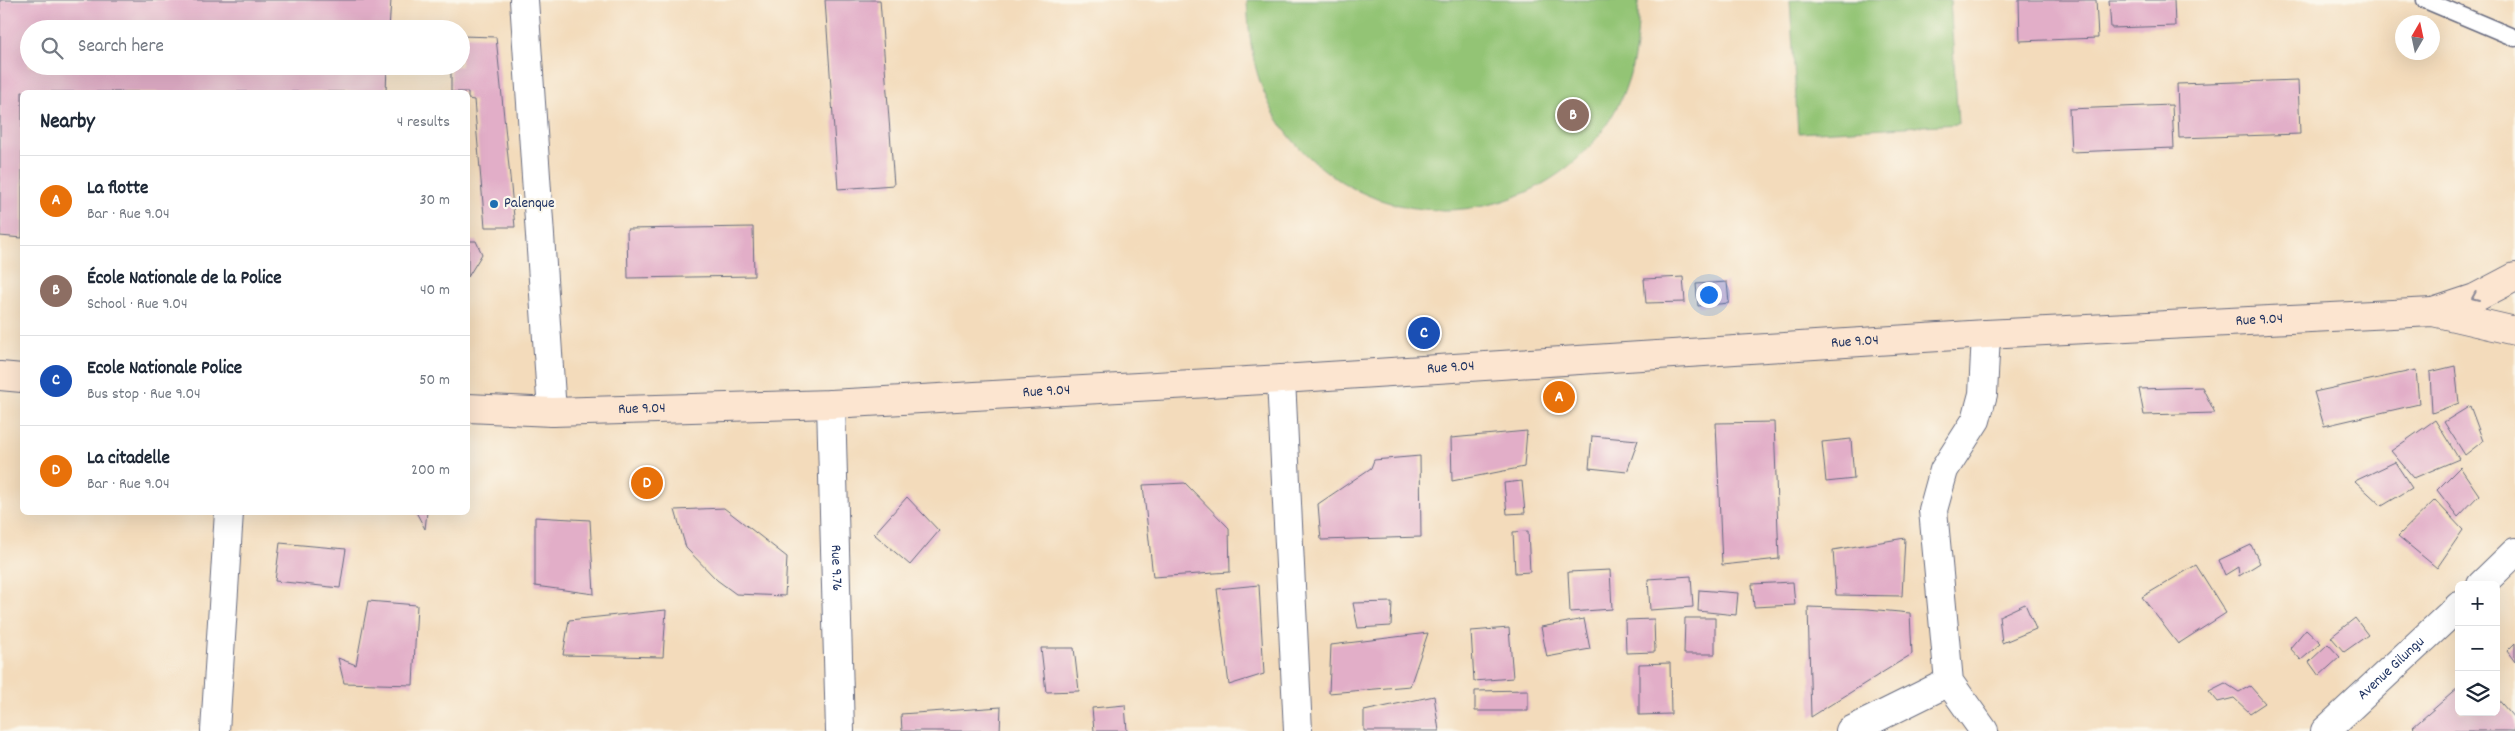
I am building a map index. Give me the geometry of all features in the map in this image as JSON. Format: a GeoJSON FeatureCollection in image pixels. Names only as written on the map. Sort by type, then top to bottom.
{"type":"FeatureCollection","features":[{"type":"Feature","properties":{"kind":"main road","name":"Rue 9.04"},"geometry":{"type":"LineString","coordinates":[[470,408],[552,412],[831,404],[1281,379],[1986,334],[2433,312],[2475,298],[2515,277]]}},
{"type":"Feature","properties":{"kind":"main road","name":"Rue 9.04"},"geometry":{"type":"LineString","coordinates":[[2433,312],[2515,331]]}},
{"type":"Feature","properties":{"kind":"main road"},"geometry":{"type":"LineString","coordinates":[[0,376],[20,378]]}},
{"type":"Feature","properties":{"kind":"street"},"geometry":{"type":"LineString","coordinates":[[524,0],[552,412]]}},
{"type":"Feature","properties":{"kind":"street"},"geometry":{"type":"LineString","coordinates":[[1984,731],[1949,682],[1933,510],[1944,470],[1976,420],[1983,394],[1986,334]]}},
{"type":"Feature","properties":{"kind":"street"},"geometry":{"type":"LineString","coordinates":[[1281,379],[1298,731]]}},
{"type":"Feature","properties":{"kind":"street","name":"Rue 9.76"},"geometry":{"type":"LineString","coordinates":[[831,404],[840,731]]}},
{"type":"Feature","properties":{"kind":"street"},"geometry":{"type":"LineString","coordinates":[[215,731],[229,515]]}},
{"type":"Feature","properties":{"kind":"street"},"geometry":{"type":"LineString","coordinates":[[2485,581],[2515,552]]}},
{"type":"Feature","properties":{"kind":"street","name":"Avenue Gilungu"},"geometry":{"type":"LineString","coordinates":[[2325,731],[2455,610]]}},
{"type":"Feature","properties":{"kind":"street"},"geometry":{"type":"LineString","coordinates":[[1850,731],[1949,682]]}},
{"type":"Feature","properties":{"kind":"lane"},"geometry":{"type":"LineString","coordinates":[[2425,0],[2515,38]]}},
{"type":"Feature","properties":{"kind":"green space"},"geometry":{"type":"Polygon","coordinates":[[[1247,0],[1638,0],[1638,23],[1632,67],[1625,89],[1605,128],[1577,159],[1543,184],[1505,200],[1464,209],[1422,209],[1381,200],[1342,182],[1319,166],[1298,146],[1273,112],[1262,87],[1250,38],[1247,0]]]}},
{"type":"Feature","properties":{"kind":"green space"},"geometry":{"type":"Polygon","coordinates":[[[1790,0],[1950,0],[1958,124],[1798,133],[1790,0]]]}},
{"type":"Feature","properties":{"kind":"building"},"geometry":{"type":"Polygon","coordinates":[[[0,0],[391,0],[390,20],[20,20],[20,75],[387,75],[386,90],[20,90],[20,238],[0,236],[0,0]]]}},
{"type":"Feature","properties":{"kind":"building"},"geometry":{"type":"Polygon","coordinates":[[[825,0],[880,0],[894,185],[838,189],[825,0]]]}},
{"type":"Feature","properties":{"kind":"building"},"geometry":{"type":"Polygon","coordinates":[[[2019,0],[2096,0],[2098,38],[2020,41],[2019,0]]]}},
{"type":"Feature","properties":{"kind":"building"},"geometry":{"type":"Polygon","coordinates":[[[2109,0],[2174,0],[2175,26],[2111,28],[2109,0]]]}},
{"type":"Feature","properties":{"kind":"building"},"geometry":{"type":"Polygon","coordinates":[[[470,36],[496,37],[515,227],[485,227],[474,100],[470,99],[470,90],[451,90],[451,75],[470,75],[470,36]]]}},
{"type":"Feature","properties":{"kind":"building"},"geometry":{"type":"Polygon","coordinates":[[[2298,80],[2300,134],[2179,138],[2177,84],[2298,80]]]}},
{"type":"Feature","properties":{"kind":"building"},"geometry":{"type":"Polygon","coordinates":[[[2172,105],[2174,148],[2071,152],[2069,109],[2172,105]]]}},
{"type":"Feature","properties":{"kind":"building"},"geometry":{"type":"Polygon","coordinates":[[[753,227],[754,276],[628,278],[627,229],[753,227]]]}},
{"type":"Feature","properties":{"kind":"building"},"geometry":{"type":"Polygon","coordinates":[[[470,241],[476,241],[482,254],[470,274],[470,241]]]}},
{"type":"Feature","properties":{"kind":"building"},"geometry":{"type":"Polygon","coordinates":[[[1683,277],[1685,302],[1646,303],[1644,279],[1683,277]]]}},
{"type":"Feature","properties":{"kind":"building"},"geometry":{"type":"Polygon","coordinates":[[[1727,282],[1729,303],[1698,306],[1696,284],[1727,282]]]}},
{"type":"Feature","properties":{"kind":"building"},"geometry":{"type":"Polygon","coordinates":[[[2455,366],[2459,403],[2432,413],[2430,372],[2455,366]]]}},
{"type":"Feature","properties":{"kind":"building"},"geometry":{"type":"Polygon","coordinates":[[[2416,370],[2419,404],[2324,426],[2314,392],[2416,370]]]}},
{"type":"Feature","properties":{"kind":"building"},"geometry":{"type":"Polygon","coordinates":[[[2202,387],[2215,413],[2144,415],[2139,389],[2202,387]]]}},
{"type":"Feature","properties":{"kind":"building"},"geometry":{"type":"Polygon","coordinates":[[[2470,406],[2483,441],[2465,455],[2444,422],[2470,406]]]}},
{"type":"Feature","properties":{"kind":"building"},"geometry":{"type":"Polygon","coordinates":[[[2435,420],[2459,459],[2414,478],[2391,451],[2435,420]]]}},
{"type":"Feature","properties":{"kind":"building"},"geometry":{"type":"Polygon","coordinates":[[[1774,422],[1779,559],[1722,565],[1716,423],[1774,422]]]}},
{"type":"Feature","properties":{"kind":"building"},"geometry":{"type":"Polygon","coordinates":[[[1527,431],[1524,467],[1452,481],[1451,438],[1527,431]]]}},
{"type":"Feature","properties":{"kind":"building"},"geometry":{"type":"Polygon","coordinates":[[[1592,436],[1638,440],[1627,472],[1589,468],[1592,436]]]}},
{"type":"Feature","properties":{"kind":"building"},"geometry":{"type":"Polygon","coordinates":[[[1851,439],[1854,479],[1826,482],[1822,442],[1851,439]]]}},
{"type":"Feature","properties":{"kind":"building"},"geometry":{"type":"Polygon","coordinates":[[[1420,456],[1421,537],[1321,540],[1318,504],[1371,468],[1374,460],[1420,456]]]}},
{"type":"Feature","properties":{"kind":"building"},"geometry":{"type":"Polygon","coordinates":[[[2395,462],[2412,488],[2382,506],[2355,481],[2395,462]]]}},
{"type":"Feature","properties":{"kind":"building"},"geometry":{"type":"Polygon","coordinates":[[[2460,467],[2479,495],[2458,517],[2437,490],[2460,467]]]}},
{"type":"Feature","properties":{"kind":"building"},"geometry":{"type":"Polygon","coordinates":[[[1522,481],[1525,513],[1507,514],[1504,483],[1522,481]]]}},
{"type":"Feature","properties":{"kind":"building"},"geometry":{"type":"Polygon","coordinates":[[[1185,483],[1229,528],[1230,572],[1153,577],[1143,485],[1185,483]]]}},
{"type":"Feature","properties":{"kind":"building"},"geometry":{"type":"Polygon","coordinates":[[[907,497],[939,531],[910,565],[874,534],[907,497]]]}},
{"type":"Feature","properties":{"kind":"building"},"geometry":{"type":"Polygon","coordinates":[[[2435,500],[2463,530],[2437,568],[2398,536],[2435,500]]]}},
{"type":"Feature","properties":{"kind":"building"},"geometry":{"type":"Polygon","coordinates":[[[724,508],[787,557],[785,596],[736,594],[717,580],[686,548],[675,510],[724,508]]]}},
{"type":"Feature","properties":{"kind":"building"},"geometry":{"type":"Polygon","coordinates":[[[418,515],[427,515],[425,529],[418,515]]]}},
{"type":"Feature","properties":{"kind":"building"},"geometry":{"type":"Polygon","coordinates":[[[535,517],[590,520],[594,594],[535,586],[535,517]]]}},
{"type":"Feature","properties":{"kind":"building"},"geometry":{"type":"Polygon","coordinates":[[[1528,531],[1530,572],[1515,573],[1513,532],[1528,531]]]}},
{"type":"Feature","properties":{"kind":"building"},"geometry":{"type":"Polygon","coordinates":[[[1905,538],[1902,596],[1836,595],[1833,550],[1905,538]]]}},
{"type":"Feature","properties":{"kind":"building"},"geometry":{"type":"Polygon","coordinates":[[[280,543],[346,549],[340,588],[275,581],[280,543]]]}},
{"type":"Feature","properties":{"kind":"building"},"geometry":{"type":"Polygon","coordinates":[[[2251,545],[2260,563],[2239,576],[2238,567],[2225,575],[2219,560],[2251,545]]]}},
{"type":"Feature","properties":{"kind":"building"},"geometry":{"type":"Polygon","coordinates":[[[2196,565],[2226,613],[2178,644],[2142,597],[2196,565]]]}},
{"type":"Feature","properties":{"kind":"building"},"geometry":{"type":"Polygon","coordinates":[[[1610,570],[1612,609],[1570,612],[1568,572],[1610,570]]]}},
{"type":"Feature","properties":{"kind":"building"},"geometry":{"type":"Polygon","coordinates":[[[1691,576],[1693,607],[1650,610],[1648,579],[1691,576]]]}},
{"type":"Feature","properties":{"kind":"building"},"geometry":{"type":"Polygon","coordinates":[[[1793,582],[1795,605],[1754,607],[1752,584],[1793,582]]]}},
{"type":"Feature","properties":{"kind":"building"},"geometry":{"type":"Polygon","coordinates":[[[1259,585],[1264,674],[1229,685],[1217,589],[1259,585]]]}},
{"type":"Feature","properties":{"kind":"building"},"geometry":{"type":"Polygon","coordinates":[[[1699,590],[1738,593],[1736,615],[1698,611],[1699,590]]]}},
{"type":"Feature","properties":{"kind":"building"},"geometry":{"type":"Polygon","coordinates":[[[368,601],[417,605],[413,685],[344,683],[338,658],[356,665],[368,601]]]}},
{"type":"Feature","properties":{"kind":"building"},"geometry":{"type":"Polygon","coordinates":[[[1392,602],[1391,626],[1358,628],[1353,603],[1392,602]]]}},
{"type":"Feature","properties":{"kind":"building"},"geometry":{"type":"Polygon","coordinates":[[[2025,604],[2036,629],[2002,643],[1999,616],[2025,604]]]}},
{"type":"Feature","properties":{"kind":"building"},"geometry":{"type":"Polygon","coordinates":[[[1808,607],[1868,609],[1910,613],[1912,654],[1811,717],[1808,607]]]}},
{"type":"Feature","properties":{"kind":"building"},"geometry":{"type":"Polygon","coordinates":[[[666,610],[663,657],[563,655],[569,620],[666,610]]]}},
{"type":"Feature","properties":{"kind":"building"},"geometry":{"type":"Polygon","coordinates":[[[1685,618],[1715,618],[1715,654],[1684,654],[1685,618]]]}},
{"type":"Feature","properties":{"kind":"building"},"geometry":{"type":"Polygon","coordinates":[[[2355,618],[2368,635],[2344,652],[2331,637],[2355,618]]]}},
{"type":"Feature","properties":{"kind":"building"},"geometry":{"type":"Polygon","coordinates":[[[1584,619],[1590,649],[1547,657],[1541,627],[1584,619]]]}},
{"type":"Feature","properties":{"kind":"building"},"geometry":{"type":"Polygon","coordinates":[[[1654,619],[1655,652],[1626,653],[1625,620],[1654,619]]]}},
{"type":"Feature","properties":{"kind":"building"},"geometry":{"type":"Polygon","coordinates":[[[1509,628],[1513,678],[1474,681],[1471,631],[1509,628]]]}},
{"type":"Feature","properties":{"kind":"building"},"geometry":{"type":"Polygon","coordinates":[[[2306,629],[2321,643],[2301,660],[2290,648],[2306,629]]]}},
{"type":"Feature","properties":{"kind":"building"},"geometry":{"type":"Polygon","coordinates":[[[1428,633],[1410,686],[1329,693],[1331,645],[1428,633]]]}},
{"type":"Feature","properties":{"kind":"building"},"geometry":{"type":"Polygon","coordinates":[[[2515,643],[2515,662],[2507,651],[2515,643]]]}},
{"type":"Feature","properties":{"kind":"building"},"geometry":{"type":"Polygon","coordinates":[[[2328,644],[2340,657],[2319,676],[2309,662],[2328,644]]]}},
{"type":"Feature","properties":{"kind":"building"},"geometry":{"type":"Polygon","coordinates":[[[1041,648],[1074,648],[1079,691],[1046,692],[1041,648]]]}},
{"type":"Feature","properties":{"kind":"building"},"geometry":{"type":"Polygon","coordinates":[[[1670,663],[1671,714],[1639,715],[1639,664],[1670,663]]]}},
{"type":"Feature","properties":{"kind":"building"},"geometry":{"type":"Polygon","coordinates":[[[2225,683],[2239,692],[2250,686],[2265,703],[2250,713],[2234,698],[2218,702],[2209,691],[2225,683]]]}},
{"type":"Feature","properties":{"kind":"building"},"geometry":{"type":"Polygon","coordinates":[[[1528,690],[1528,711],[1475,711],[1475,691],[1528,690]]]}},
{"type":"Feature","properties":{"kind":"building"},"geometry":{"type":"Polygon","coordinates":[[[2455,690],[2455,716],[2500,716],[2500,702],[2515,719],[2515,731],[2417,731],[2413,727],[2455,690]]]}},
{"type":"Feature","properties":{"kind":"building"},"geometry":{"type":"Polygon","coordinates":[[[1434,696],[1439,731],[1364,731],[1364,711],[1434,696]]]}},
{"type":"Feature","properties":{"kind":"building"},"geometry":{"type":"Polygon","coordinates":[[[1125,705],[1127,731],[1094,731],[1092,708],[1125,705]]]}},
{"type":"Feature","properties":{"kind":"building"},"geometry":{"type":"Polygon","coordinates":[[[1001,707],[1000,731],[902,731],[901,714],[1001,707]]]}},
{"type":"Feature","properties":{"kind":"place","name":"École Nationale de la Police"},"geometry":{"type":"Point","coordinates":[1573,115]}},
{"type":"Feature","properties":{"kind":"place","name":"Palenque"},"geometry":{"type":"Point","coordinates":[494,204]}},
{"type":"Feature","properties":{"kind":"place","name":"Ecole Nationale Police"},"geometry":{"type":"Point","coordinates":[1424,333]}},
{"type":"Feature","properties":{"kind":"place","name":"La flotte"},"geometry":{"type":"Point","coordinates":[1559,397]}},
{"type":"Feature","properties":{"kind":"place","name":"La citadelle"},"geometry":{"type":"Point","coordinates":[647,483]}}]}
